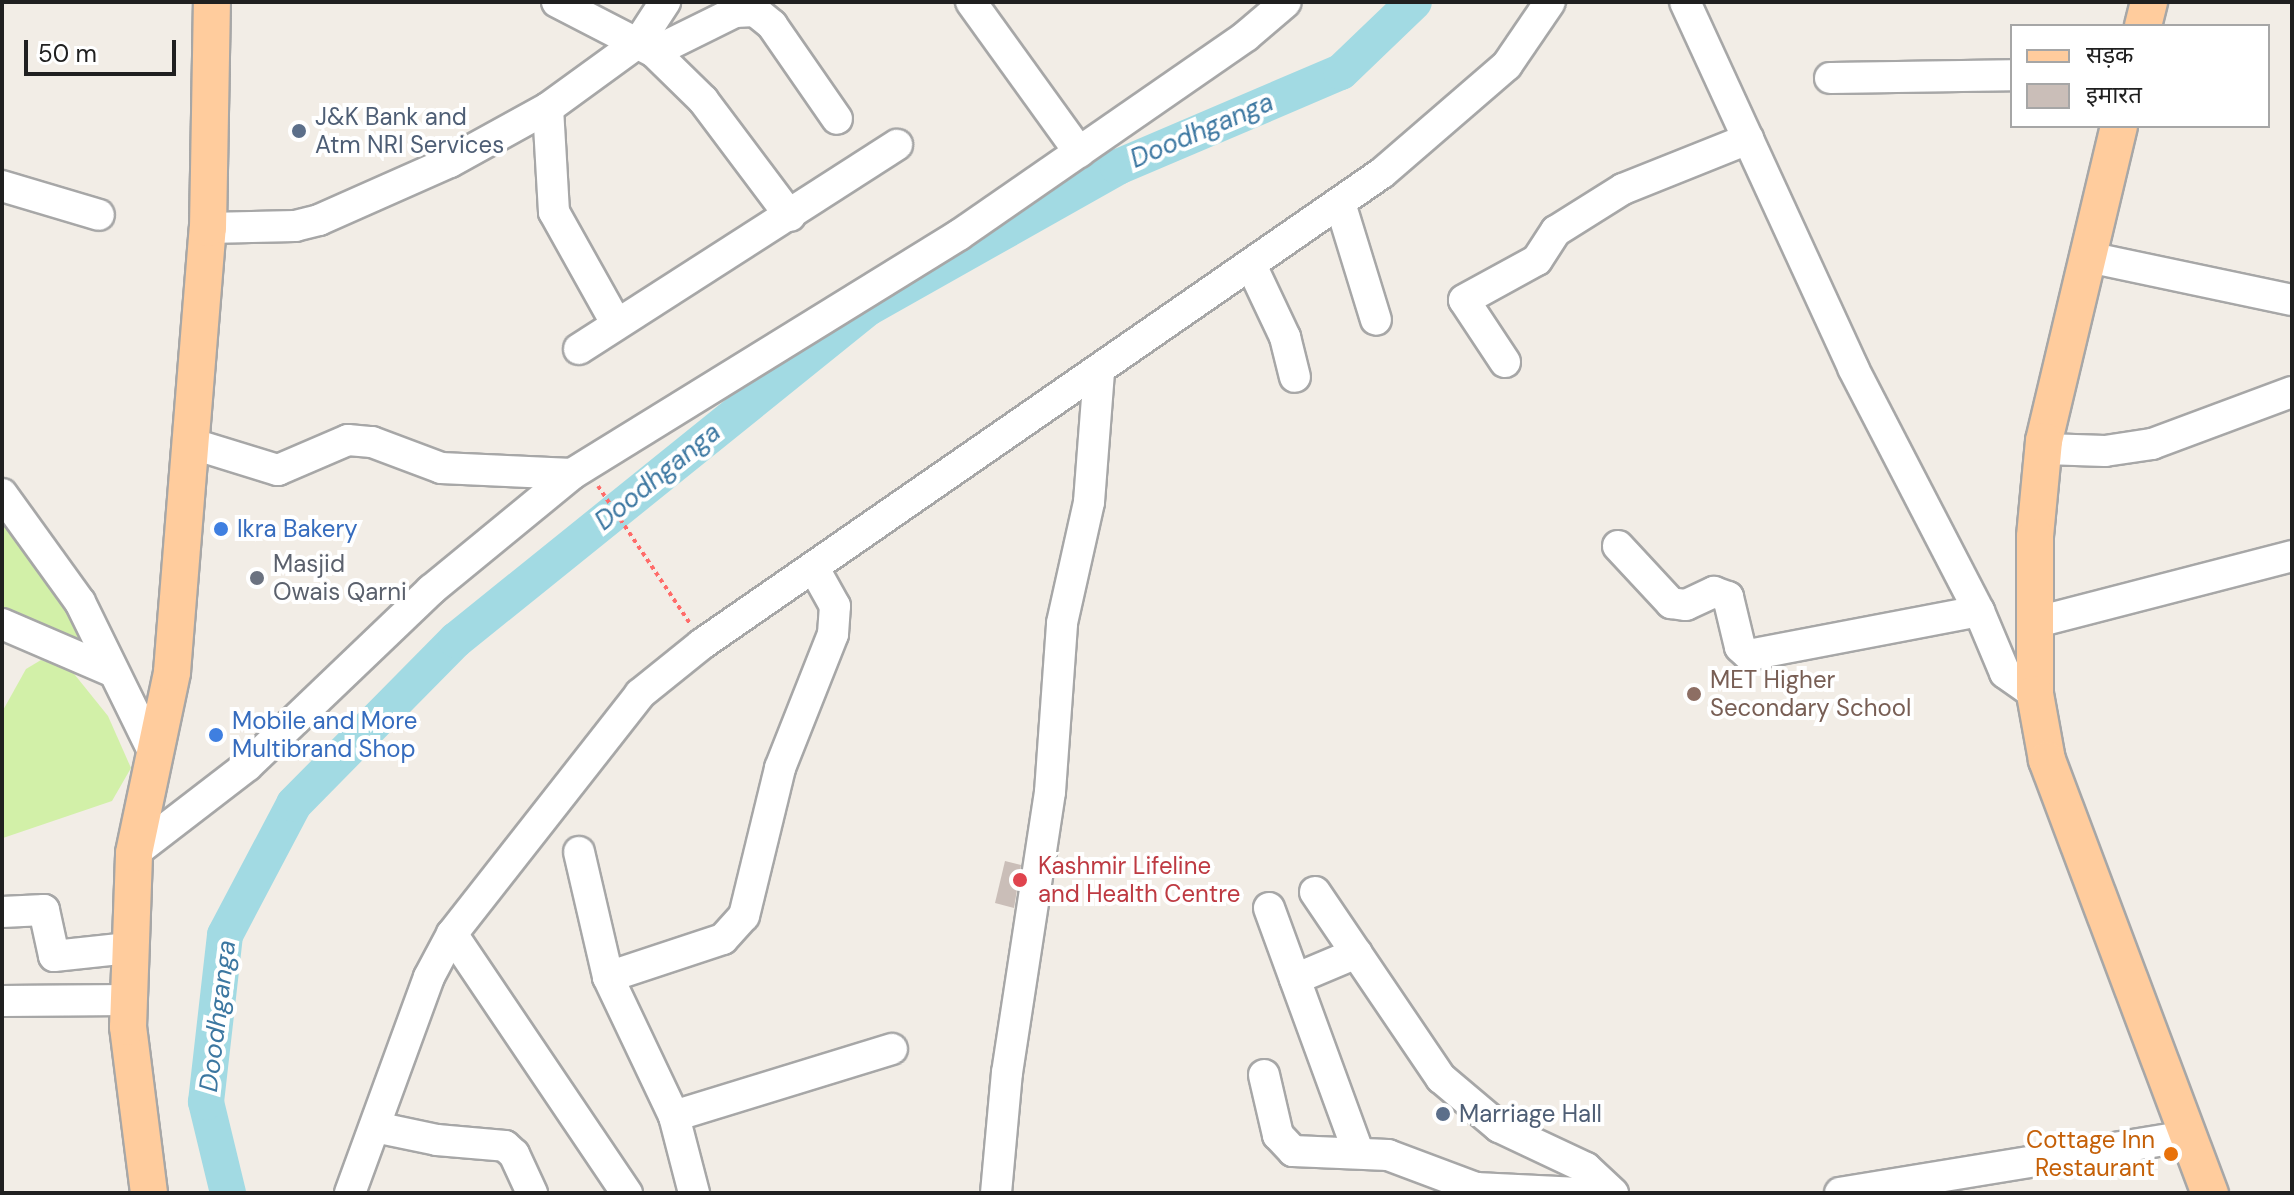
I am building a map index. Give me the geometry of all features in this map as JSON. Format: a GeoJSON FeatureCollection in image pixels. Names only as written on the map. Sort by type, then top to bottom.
{"type":"FeatureCollection","features":[{"type":"Feature","properties":{"kind":"main road"},"geometry":{"type":"LineString","coordinates":[[149,1193],[129,1000],[134,853],[172,672],[208,228],[212,2]]}},
{"type":"Feature","properties":{"kind":"main road"},"geometry":{"type":"LineString","coordinates":[[2144,24],[2149,2]]}},
{"type":"Feature","properties":{"kind":"main road"},"geometry":{"type":"LineString","coordinates":[[2119,128],[2045,449],[2035,537],[2035,694],[2047,760],[2210,1193]]}},
{"type":"Feature","properties":{"kind":"street"},"geometry":{"type":"LineString","coordinates":[[557,2],[646,47],[703,100],[790,216]]}},
{"type":"Feature","properties":{"kind":"street"},"geometry":{"type":"LineString","coordinates":[[646,47],[665,2]]}},
{"type":"Feature","properties":{"kind":"street"},"geometry":{"type":"LineString","coordinates":[[971,2],[1079,152]]}},
{"type":"Feature","properties":{"kind":"street"},"geometry":{"type":"LineString","coordinates":[[134,853],[237,775],[431,590],[584,478],[959,235],[1246,36],[1286,2]]}},
{"type":"Feature","properties":{"kind":"street"},"geometry":{"type":"LineString","coordinates":[[350,1193],[429,977],[452,934],[640,694],[702,644],[815,570],[1340,203],[1507,65],[1550,2]]}},
{"type":"Feature","properties":{"kind":"street"},"geometry":{"type":"LineString","coordinates":[[1685,2],[1853,368],[1979,611],[2010,681],[2035,694]]}},
{"type":"Feature","properties":{"kind":"street"},"geometry":{"type":"LineString","coordinates":[[208,228],[295,226],[319,220],[450,162],[548,108],[646,47],[735,12],[755,11],[772,25],[837,119]]}},
{"type":"Feature","properties":{"kind":"street"},"geometry":{"type":"LineString","coordinates":[[1830,78],[2010,75]]}},
{"type":"Feature","properties":{"kind":"street"},"geometry":{"type":"LineString","coordinates":[[548,108],[554,212],[616,323]]}},
{"type":"Feature","properties":{"kind":"street"},"geometry":{"type":"LineString","coordinates":[[1505,362],[1464,300],[1537,260],[1556,231],[1623,189],[1748,139]]}},
{"type":"Feature","properties":{"kind":"street"},"geometry":{"type":"LineString","coordinates":[[579,349],[897,145]]}},
{"type":"Feature","properties":{"kind":"street"},"geometry":{"type":"LineString","coordinates":[[2,186],[99,215]]}},
{"type":"Feature","properties":{"kind":"street"},"geometry":{"type":"LineString","coordinates":[[1340,203],[1376,320]]}},
{"type":"Feature","properties":{"kind":"street"},"geometry":{"type":"LineString","coordinates":[[2088,257],[2292,300]]}},
{"type":"Feature","properties":{"kind":"street"},"geometry":{"type":"LineString","coordinates":[[1251,265],[1285,337],[1295,377]]}},
{"type":"Feature","properties":{"kind":"street"},"geometry":{"type":"LineString","coordinates":[[996,1193],[1007,1073],[1050,792],[1062,623],[1089,502],[1099,372]]}},
{"type":"Feature","properties":{"kind":"street"},"geometry":{"type":"LineString","coordinates":[[2045,449],[2105,451],[2152,444],[2292,392]]}},
{"type":"Feature","properties":{"kind":"street"},"geometry":{"type":"LineString","coordinates":[[190,443],[278,470],[348,440],[372,442],[441,468],[584,478]]}},
{"type":"Feature","properties":{"kind":"street"},"geometry":{"type":"LineString","coordinates":[[2,494],[80,602],[111,671],[155,755]]}},
{"type":"Feature","properties":{"kind":"street"},"geometry":{"type":"LineString","coordinates":[[1618,546],[1671,603],[1686,605],[1714,592],[1728,597],[1740,647],[1749,655],[1979,611]]}},
{"type":"Feature","properties":{"kind":"street"},"geometry":{"type":"LineString","coordinates":[[2037,622],[2292,556]]}},
{"type":"Feature","properties":{"kind":"street"},"geometry":{"type":"LineString","coordinates":[[608,977],[723,939],[744,916],[780,768],[833,634],[835,606],[815,570]]}},
{"type":"Feature","properties":{"kind":"street"},"geometry":{"type":"LineString","coordinates":[[5,629],[111,671]]}},
{"type":"Feature","properties":{"kind":"street"},"geometry":{"type":"LineString","coordinates":[[579,852],[608,977],[674,1116],[694,1193]]}},
{"type":"Feature","properties":{"kind":"street"},"geometry":{"type":"LineString","coordinates":[[1315,892],[1441,1078],[1499,1127],[1586,1168],[1613,1193]]}},
{"type":"Feature","properties":{"kind":"street"},"geometry":{"type":"LineString","coordinates":[[1269,908],[1358,1151]]}},
{"type":"Feature","properties":{"kind":"street"},"geometry":{"type":"LineString","coordinates":[[2,912],[44,910],[54,956],[129,948]]}},
{"type":"Feature","properties":{"kind":"street"},"geometry":{"type":"LineString","coordinates":[[452,934],[627,1193]]}},
{"type":"Feature","properties":{"kind":"street"},"geometry":{"type":"LineString","coordinates":[[1295,979],[1357,953]]}},
{"type":"Feature","properties":{"kind":"street"},"geometry":{"type":"LineString","coordinates":[[2,1001],[129,1000]]}},
{"type":"Feature","properties":{"kind":"street"},"geometry":{"type":"LineString","coordinates":[[674,1116],[892,1049]]}},
{"type":"Feature","properties":{"kind":"street"},"geometry":{"type":"LineString","coordinates":[[1264,1075],[1278,1135],[1293,1151],[1358,1151],[1388,1155],[1472,1191],[1579,1193]]}},
{"type":"Feature","properties":{"kind":"street"},"geometry":{"type":"LineString","coordinates":[[375,1127],[437,1140],[505,1146],[532,1193]]}},
{"type":"Feature","properties":{"kind":"street"},"geometry":{"type":"LineString","coordinates":[[1840,1193],[2189,1136]]}},
{"type":"Feature","properties":{"kind":"path"},"geometry":{"type":"LineString","coordinates":[[584,478],[694,629]]}},
{"type":"Feature","properties":{"kind":"green space"},"geometry":{"type":"Polygon","coordinates":[[[2,516],[88,640],[75,648],[2,619],[2,516]]]}},
{"type":"Feature","properties":{"kind":"green space"},"geometry":{"type":"Polygon","coordinates":[[[41,660],[71,670],[108,716],[131,768],[112,801],[3,838],[2,712],[26,669],[41,660]]]}},
{"type":"Feature","properties":{"kind":"building"},"geometry":{"type":"Polygon","coordinates":[[[1005,861],[1021,865],[1014,908],[995,903],[1005,861]]]}},
{"type":"Feature","properties":{"kind":"waterway","name":"Doodhganga"},"geometry":{"type":"LineString","coordinates":[[228,1193],[206,1102],[225,935],[294,804],[456,640],[868,308],[1118,167],[1341,72],[1414,2]]}},
{"type":"Feature","properties":{"kind":"place","name":"J&K Bank and Atm NRI Services"},"geometry":{"type":"Point","coordinates":[299,131]}},
{"type":"Feature","properties":{"kind":"place","name":"Ikra Bakery"},"geometry":{"type":"Point","coordinates":[221,529]}},
{"type":"Feature","properties":{"kind":"place","name":"Masjid Owais Qarni"},"geometry":{"type":"Point","coordinates":[257,578]}},
{"type":"Feature","properties":{"kind":"place","name":"MET Higher Secondary School"},"geometry":{"type":"Point","coordinates":[1694,694]}},
{"type":"Feature","properties":{"kind":"place","name":"Mobile and More Multibrand Shop"},"geometry":{"type":"Point","coordinates":[216,735]}},
{"type":"Feature","properties":{"kind":"place","name":"Kashmir Lifeline and Health Centre"},"geometry":{"type":"Point","coordinates":[1020,880]}},
{"type":"Feature","properties":{"kind":"place","name":"Marriage Hall"},"geometry":{"type":"Point","coordinates":[1443,1114]}},
{"type":"Feature","properties":{"kind":"place","name":"Cottage Inn Restaurant"},"geometry":{"type":"Point","coordinates":[2171,1154]}}]}
